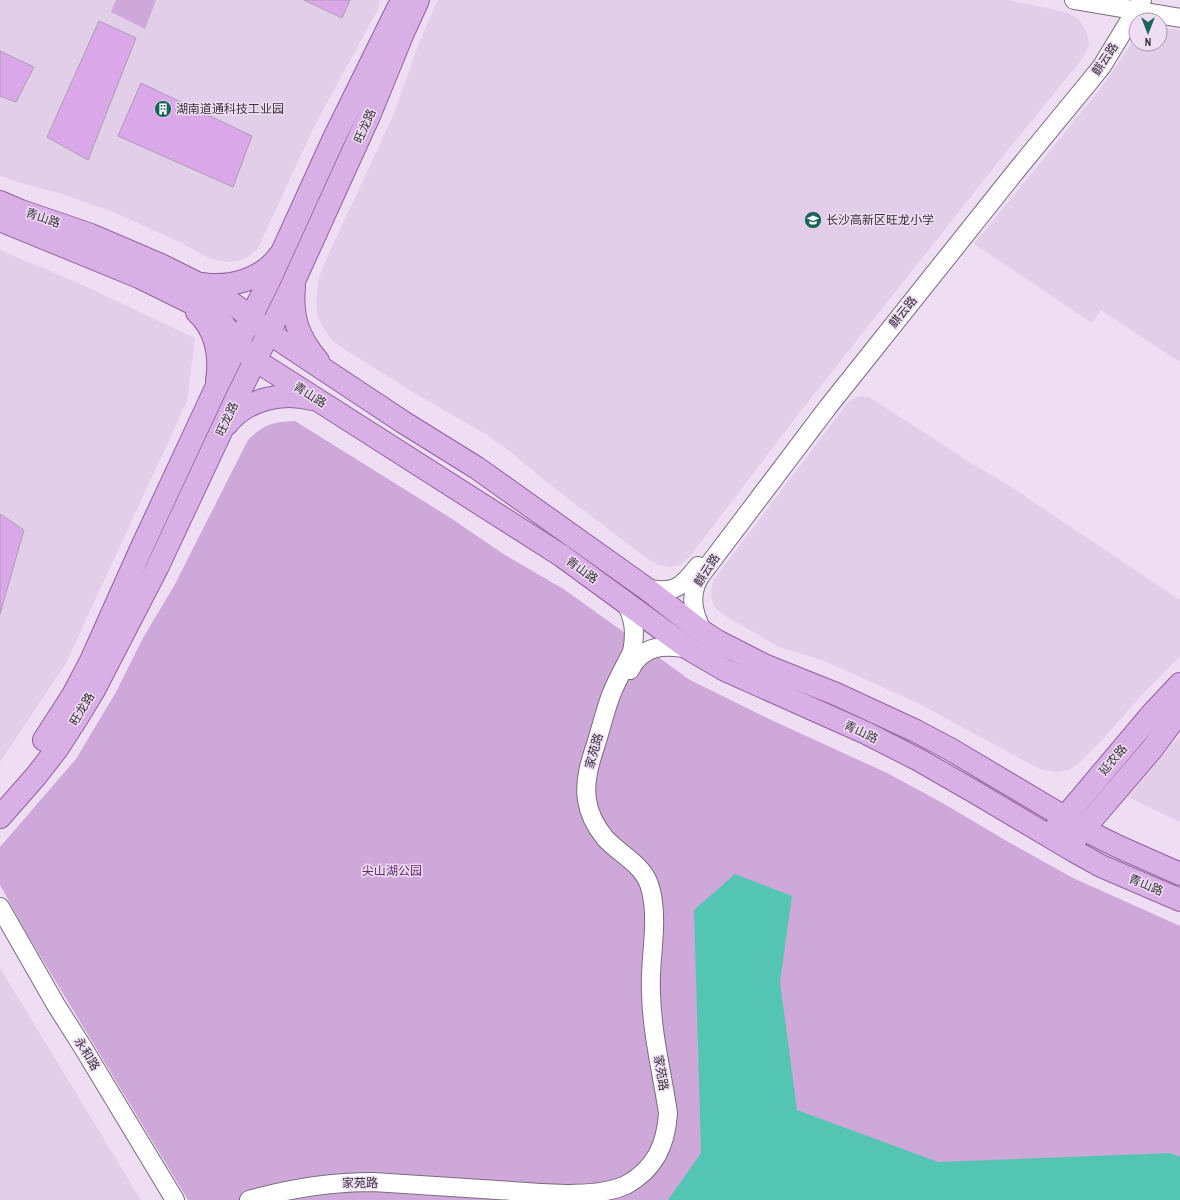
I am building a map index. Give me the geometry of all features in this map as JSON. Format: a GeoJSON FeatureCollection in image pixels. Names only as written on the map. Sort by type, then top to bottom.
{"type":"FeatureCollection","features":[{"type":"Feature","properties":{"kind":"main road","name":"旺龙路"},"geometry":{"type":"LineString","coordinates":[[0,795],[35,754],[73,695],[90,663],[216,388],[285,246],[334,138],[402,0]]}},
{"type":"Feature","properties":{"kind":"main road","name":"旺龙路"},"geometry":{"type":"LineString","coordinates":[[0,818],[57,749],[94,690],[157,568],[301,266],[370,116],[403,32],[418,0]]}},
{"type":"Feature","properties":{"kind":"main road","name":"青山路"},"geometry":{"type":"LineString","coordinates":[[0,202],[21,211],[91,235],[160,264],[229,300],[269,333],[477,468],[647,590],[704,633],[737,652],[766,666],[836,694],[916,731],[950,749],[1084,829],[1117,846],[1180,874]]}},
{"type":"Feature","properties":{"kind":"main road","name":"青山路"},"geometry":{"type":"LineString","coordinates":[[0,220],[139,278],[208,312],[221,321],[238,344],[256,360],[562,556],[624,600],[688,649],[725,670],[866,733],[919,760],[1101,866],[1180,900]]}},
{"type":"Feature","properties":{"kind":"main road"},"geometry":{"type":"LineString","coordinates":[[196,282],[220,285],[234,284],[249,279],[265,270],[275,261],[285,246]]}},
{"type":"Feature","properties":{"kind":"main road"},"geometry":{"type":"LineString","coordinates":[[301,266],[294,285],[293,301],[295,318],[299,332],[308,349],[335,377]]}},
{"type":"Feature","properties":{"kind":"main road"},"geometry":{"type":"LineString","coordinates":[[174,294],[203,317],[210,327],[215,340],[218,362],[216,388]]}},
{"type":"Feature","properties":{"kind":"main road"},"geometry":{"type":"LineString","coordinates":[[221,431],[232,418],[242,410],[274,396],[303,396],[322,402]]}},
{"type":"Feature","properties":{"kind":"main road","name":"延农路"},"geometry":{"type":"LineString","coordinates":[[1049,837],[1151,715],[1180,684]]}},
{"type":"Feature","properties":{"kind":"main road","name":"延农路"},"geometry":{"type":"LineString","coordinates":[[1068,848],[1152,749],[1180,711]]}},
{"type":"Feature","properties":{"kind":"street"},"geometry":{"type":"LineString","coordinates":[[391,22],[392,0]]}},
{"type":"Feature","properties":{"kind":"street"},"geometry":{"type":"LineString","coordinates":[[1074,0],[1135,5],[1180,11]]}},
{"type":"Feature","properties":{"kind":"street"},"geometry":{"type":"LineString","coordinates":[[1109,0],[1135,5],[1180,18]]}},
{"type":"Feature","properties":{"kind":"street","name":"麒云路"},"geometry":{"type":"LineString","coordinates":[[647,590],[663,591],[672,589],[680,586],[687,580],[825,400],[1017,158],[1076,88],[1135,5]]}},
{"type":"Feature","properties":{"kind":"street","name":"麒云路"},"geometry":{"type":"LineString","coordinates":[[704,633],[696,618],[693,599],[694,586],[701,575],[828,407],[1016,171],[1090,81],[1105,60],[1135,5]]}},
{"type":"Feature","properties":{"kind":"street","name":"家苑路"},"geometry":{"type":"LineString","coordinates":[[249,1200],[299,1187],[349,1182],[381,1182],[550,1193],[596,1193],[625,1185],[637,1178],[653,1162],[659,1153],[667,1128],[668,1113],[652,1018],[651,966],[654,920],[651,891],[643,872],[600,832],[593,821],[586,799],[586,787],[590,763],[611,697],[632,652],[634,644],[634,626],[630,610],[624,600]]}},
{"type":"Feature","properties":{"kind":"street","name":"家苑路"},"geometry":{"type":"LineString","coordinates":[[269,1200],[299,1193],[349,1187],[373,1187],[550,1198],[596,1198],[613,1196],[639,1183],[664,1154],[672,1128],[673,1113],[656,1018],[655,992],[661,920],[660,903],[655,878],[648,867],[606,829],[597,812],[593,798],[593,782],[615,698],[634,662],[640,655],[648,650],[669,646],[688,649]]}},
{"type":"Feature","properties":{"kind":"street","name":"永和路"},"geometry":{"type":"LineString","coordinates":[[0,907],[56,1005],[175,1200]]}},
{"type":"Feature","properties":{"kind":"street","name":"永和路"},"geometry":{"type":"LineString","coordinates":[[0,920],[50,1009],[76,1049],[167,1200]]}},
{"type":"Feature","properties":{"kind":"shaded area","name":"湖南道通科技工业园"},"geometry":{"type":"Polygon","coordinates":[[[0,0],[380,1],[378,9],[315,125],[257,250],[248,257],[237,261],[226,262],[209,258],[180,242],[113,212],[62,194],[0,176],[0,0]]]}},
{"type":"Feature","properties":{"kind":"shaded area"},"geometry":{"type":"Polygon","coordinates":[[[438,0],[1008,0],[1068,13],[1077,18],[1083,25],[1089,44],[1079,63],[1007,151],[800,412],[691,555],[682,564],[671,567],[658,565],[645,557],[487,435],[416,394],[341,347],[330,338],[318,317],[316,304],[319,277],[393,116],[419,43],[438,0]]]}},
{"type":"Feature","properties":{"kind":"shaded area"},"geometry":{"type":"Polygon","coordinates":[[[1168,29],[1180,30],[1180,362],[1101,310],[1092,323],[974,244],[1101,88],[1128,49],[1128,52],[1168,52],[1168,29]]]}},
{"type":"Feature","properties":{"kind":"shaded area"},"geometry":{"type":"Polygon","coordinates":[[[0,250],[76,282],[195,338],[187,401],[66,663],[0,762],[0,250]]]}},
{"type":"Feature","properties":{"kind":"shaded area"},"geometry":{"type":"Polygon","coordinates":[[[859,396],[869,397],[976,466],[1010,486],[1180,600],[1180,656],[1077,765],[1068,770],[1057,772],[1042,770],[916,702],[824,661],[779,647],[722,614],[715,608],[711,591],[713,582],[718,574],[849,401],[859,396]]]}},
{"type":"Feature","properties":{"kind":"shaded area"},"geometry":{"type":"Polygon","coordinates":[[[1180,735],[1180,822],[1128,797],[1180,735]]]}},
{"type":"Feature","properties":{"kind":"shaded area"},"geometry":{"type":"Polygon","coordinates":[[[735,874],[792,896],[780,982],[797,1110],[938,1162],[1170,1153],[1180,1157],[1180,1200],[668,1200],[701,1153],[694,910],[735,874]]]}},
{"type":"Feature","properties":{"kind":"shaded area"},"geometry":{"type":"Polygon","coordinates":[[[0,968],[141,1200],[0,1200],[0,968]]]}},
{"type":"Feature","properties":{"kind":"green space"},"geometry":{"type":"Polygon","coordinates":[[[116,0],[156,0],[145,29],[111,12],[116,0]]]}},
{"type":"Feature","properties":{"kind":"green space","name":"尖山湖公园"},"geometry":{"type":"Polygon","coordinates":[[[295,421],[449,517],[505,555],[565,590],[690,680],[769,719],[887,773],[1073,878],[1180,926],[1180,1200],[188,1200],[27,934],[0,885],[0,847],[76,759],[116,692],[143,638],[174,586],[248,440],[264,427],[280,422],[295,421]]]}},
{"type":"Feature","properties":{"kind":"building"},"geometry":{"type":"Polygon","coordinates":[[[304,0],[350,0],[342,18],[304,0]]]}},
{"type":"Feature","properties":{"kind":"building"},"geometry":{"type":"Polygon","coordinates":[[[99,21],[136,38],[88,160],[47,137],[99,21]]]}},
{"type":"Feature","properties":{"kind":"building"},"geometry":{"type":"Polygon","coordinates":[[[0,51],[34,67],[16,102],[0,96],[0,51]]]}},
{"type":"Feature","properties":{"kind":"building","name":"湖南道通科技工业园"},"geometry":{"type":"Polygon","coordinates":[[[141,83],[252,136],[233,187],[118,136],[141,83]]]}},
{"type":"Feature","properties":{"kind":"building"},"geometry":{"type":"Polygon","coordinates":[[[0,514],[24,530],[0,614],[0,514]]]}},
{"type":"Feature","properties":{"kind":"place","name":"湖南道通科技工业园"},"geometry":{"type":"Point","coordinates":[163,109]}},
{"type":"Feature","properties":{"kind":"place","name":"长沙高新区旺龙小学"},"geometry":{"type":"Point","coordinates":[813,220]}}]}
